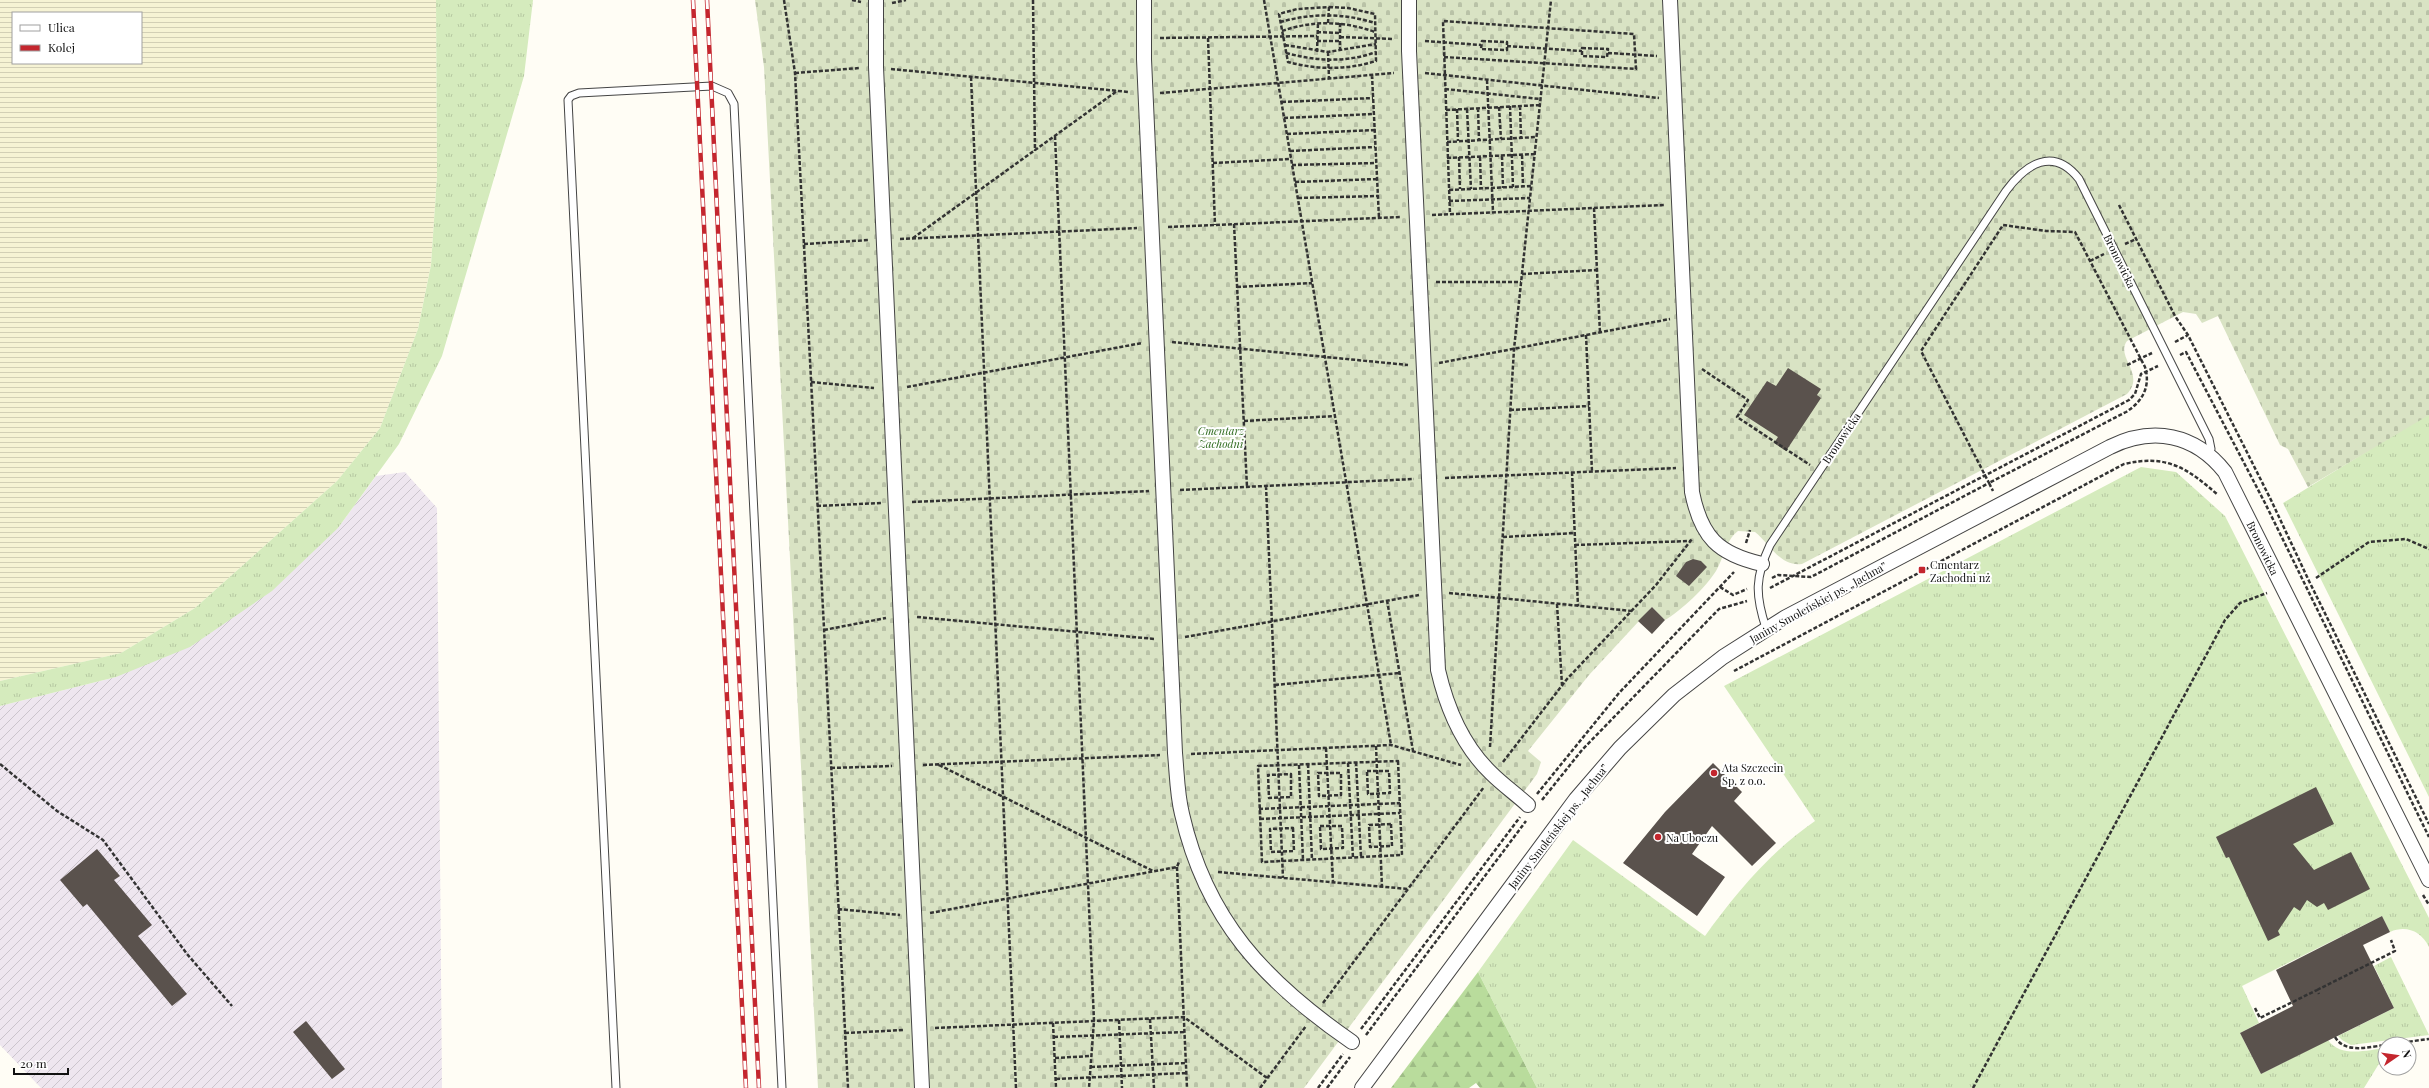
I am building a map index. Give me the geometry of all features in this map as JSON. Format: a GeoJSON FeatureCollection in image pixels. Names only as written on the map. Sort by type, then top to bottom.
{"type":"FeatureCollection","features":[{"type":"Feature","properties":{"kind":"street"},"geometry":{"type":"LineString","coordinates":[[876,0],[876,67],[922,1088]]}},
{"type":"Feature","properties":{"kind":"street"},"geometry":{"type":"LineString","coordinates":[[1144,0],[1143,38],[1170,640],[1177,783],[1182,813],[1190,846],[1199,870],[1216,904],[1246,949],[1272,979],[1314,1015],[1352,1042]]}},
{"type":"Feature","properties":{"kind":"street"},"geometry":{"type":"LineString","coordinates":[[1409,0],[1410,71],[1433,592],[1438,664],[1445,697],[1461,733],[1491,773],[1528,805]]}},
{"type":"Feature","properties":{"kind":"street"},"geometry":{"type":"LineString","coordinates":[[1670,0],[1690,467],[1694,501],[1702,523],[1711,538],[1721,549],[1739,558],[1762,564]]}},
{"type":"Feature","properties":{"kind":"street","name":"Janiny Smoleńskiej ps. „Jachna”"},"geometry":{"type":"LineString","coordinates":[[1362,1088],[1598,772],[1637,730],[1674,696],[1723,657],[1766,628],[2000,504],[2114,445],[2135,436],[2152,435],[2173,437],[2194,445],[2208,454]]}},
{"type":"Feature","properties":{"kind":"street","name":"Bronowicka"},"geometry":{"type":"LineString","coordinates":[[2208,454],[2225,472],[2283,587],[2425,885]]}},
{"type":"Feature","properties":{"kind":"lane"},"geometry":{"type":"LineString","coordinates":[[616,1088],[568,100],[571,96],[579,93],[711,86],[718,87],[728,93],[734,104],[782,1088]]}},
{"type":"Feature","properties":{"kind":"lane","name":"Bronowicka"},"geometry":{"type":"LineString","coordinates":[[1766,628],[1760,607],[1757,585],[1762,564],[1770,545],[2008,188],[2026,168],[2045,161],[2063,165],[2075,174],[2082,185],[2209,439],[2211,449],[2208,454]]}},
{"type":"Feature","properties":{"kind":"path"},"geometry":{"type":"LineString","coordinates":[[784,0],[795,73],[848,1088]]}},
{"type":"Feature","properties":{"kind":"path"},"geometry":{"type":"LineString","coordinates":[[1033,0],[1035,151]]}},
{"type":"Feature","properties":{"kind":"path"},"geometry":{"type":"LineString","coordinates":[[1264,0],[1391,745]]}},
{"type":"Feature","properties":{"kind":"path"},"geometry":{"type":"LineString","coordinates":[[1491,773],[1499,598],[1514,349],[1551,0]]}},
{"type":"Feature","properties":{"kind":"path"},"geometry":{"type":"LineString","coordinates":[[1328,23],[1329,7]]}},
{"type":"Feature","properties":{"kind":"path"},"geometry":{"type":"LineString","coordinates":[[1305,8],[1348,8],[1375,14],[1376,61],[1359,65],[1329,68],[1288,62],[1280,22],[1279,14],[1305,8]]}},
{"type":"Feature","properties":{"kind":"path"},"geometry":{"type":"LineString","coordinates":[[1280,22],[1305,16],[1329,14],[1375,23]]}},
{"type":"Feature","properties":{"kind":"path"},"geometry":{"type":"LineString","coordinates":[[1444,57],[1636,69],[1634,34],[1442,21],[1450,214]]}},
{"type":"Feature","properties":{"kind":"path"},"geometry":{"type":"LineString","coordinates":[[1282,30],[1318,23],[1340,23],[1376,32]]}},
{"type":"Feature","properties":{"kind":"path"},"geometry":{"type":"LineString","coordinates":[[1317,52],[1318,23]]}},
{"type":"Feature","properties":{"kind":"path"},"geometry":{"type":"LineString","coordinates":[[1340,23],[1340,51]]}},
{"type":"Feature","properties":{"kind":"path"},"geometry":{"type":"LineString","coordinates":[[1317,32],[1340,33]]}},
{"type":"Feature","properties":{"kind":"path"},"geometry":{"type":"LineString","coordinates":[[1143,38],[1317,36]]}},
{"type":"Feature","properties":{"kind":"path"},"geometry":{"type":"LineString","coordinates":[[1208,38],[1215,225]]}},
{"type":"Feature","properties":{"kind":"path"},"geometry":{"type":"LineString","coordinates":[[1317,41],[1340,41]]}},
{"type":"Feature","properties":{"kind":"path"},"geometry":{"type":"LineString","coordinates":[[1482,41],[1507,42],[1507,46],[1507,50],[1481,49],[1482,41]]}},
{"type":"Feature","properties":{"kind":"path"},"geometry":{"type":"LineString","coordinates":[[1285,45],[1317,52],[1328,52],[1376,44]]}},
{"type":"Feature","properties":{"kind":"path"},"geometry":{"type":"LineString","coordinates":[[1507,46],[1582,51],[1582,48],[1608,49],[1608,53]]}},
{"type":"Feature","properties":{"kind":"path"},"geometry":{"type":"LineString","coordinates":[[1582,51],[1582,56],[1608,57],[1608,53]]}},
{"type":"Feature","properties":{"kind":"path"},"geometry":{"type":"LineString","coordinates":[[1328,52],[1329,78]]}},
{"type":"Feature","properties":{"kind":"path"},"geometry":{"type":"LineString","coordinates":[[1286,53],[1329,60],[1351,58],[1376,52]]}},
{"type":"Feature","properties":{"kind":"path"},"geometry":{"type":"LineString","coordinates":[[1608,53],[1672,57]]}},
{"type":"Feature","properties":{"kind":"path"},"geometry":{"type":"LineString","coordinates":[[795,73],[876,67],[1146,94],[1410,71],[1674,100]]}},
{"type":"Feature","properties":{"kind":"path"},"geometry":{"type":"LineString","coordinates":[[1372,75],[1379,218]]}},
{"type":"Feature","properties":{"kind":"path"},"geometry":{"type":"LineString","coordinates":[[971,77],[1016,1088]]}},
{"type":"Feature","properties":{"kind":"path"},"geometry":{"type":"LineString","coordinates":[[1487,80],[1494,212]]}},
{"type":"Feature","properties":{"kind":"path"},"geometry":{"type":"LineString","coordinates":[[1445,89],[1540,99]]}},
{"type":"Feature","properties":{"kind":"path"},"geometry":{"type":"LineString","coordinates":[[913,238],[1118,91]]}},
{"type":"Feature","properties":{"kind":"path"},"geometry":{"type":"LineString","coordinates":[[1282,102],[1373,98]]}},
{"type":"Feature","properties":{"kind":"path"},"geometry":{"type":"LineString","coordinates":[[1446,110],[1540,105]]}},
{"type":"Feature","properties":{"kind":"path"},"geometry":{"type":"LineString","coordinates":[[1510,106],[1513,187]]}},
{"type":"Feature","properties":{"kind":"path"},"geometry":{"type":"LineString","coordinates":[[1520,106],[1521,138]]}},
{"type":"Feature","properties":{"kind":"path"},"geometry":{"type":"LineString","coordinates":[[1499,107],[1501,139]]}},
{"type":"Feature","properties":{"kind":"path"},"geometry":{"type":"LineString","coordinates":[[1478,108],[1479,140]]}},
{"type":"Feature","properties":{"kind":"path"},"geometry":{"type":"LineString","coordinates":[[1457,109],[1458,141]]}},
{"type":"Feature","properties":{"kind":"path"},"geometry":{"type":"LineString","coordinates":[[1467,109],[1471,189]]}},
{"type":"Feature","properties":{"kind":"path"},"geometry":{"type":"LineString","coordinates":[[1284,118],[1374,114]]}},
{"type":"Feature","properties":{"kind":"path"},"geometry":{"type":"LineString","coordinates":[[1287,134],[1374,130]]}},
{"type":"Feature","properties":{"kind":"path"},"geometry":{"type":"LineString","coordinates":[[1055,136],[1094,1021],[1089,1088]]}},
{"type":"Feature","properties":{"kind":"path"},"geometry":{"type":"LineString","coordinates":[[1447,142],[1536,137]]}},
{"type":"Feature","properties":{"kind":"path"},"geometry":{"type":"LineString","coordinates":[[1290,151],[1375,147]]}},
{"type":"Feature","properties":{"kind":"path"},"geometry":{"type":"LineString","coordinates":[[1447,158],[1535,154]]}},
{"type":"Feature","properties":{"kind":"path"},"geometry":{"type":"LineString","coordinates":[[1522,155],[1523,187]]}},
{"type":"Feature","properties":{"kind":"path"},"geometry":{"type":"LineString","coordinates":[[1480,156],[1481,188]]}},
{"type":"Feature","properties":{"kind":"path"},"geometry":{"type":"LineString","coordinates":[[1502,156],[1503,188]]}},
{"type":"Feature","properties":{"kind":"path"},"geometry":{"type":"LineString","coordinates":[[1459,158],[1460,189]]}},
{"type":"Feature","properties":{"kind":"path"},"geometry":{"type":"LineString","coordinates":[[1213,163],[1291,159]]}},
{"type":"Feature","properties":{"kind":"path"},"geometry":{"type":"LineString","coordinates":[[1292,165],[1376,163]]}},
{"type":"Feature","properties":{"kind":"path"},"geometry":{"type":"LineString","coordinates":[[1295,182],[1377,179]]}},
{"type":"Feature","properties":{"kind":"path"},"geometry":{"type":"LineString","coordinates":[[1449,190],[1531,186]]}},
{"type":"Feature","properties":{"kind":"path"},"geometry":{"type":"LineString","coordinates":[[1298,198],[1378,196]]}},
{"type":"Feature","properties":{"kind":"path"},"geometry":{"type":"LineString","coordinates":[[1449,202],[1530,198]]}},
{"type":"Feature","properties":{"kind":"path"},"geometry":{"type":"LineString","coordinates":[[804,244],[1678,204]]}},
{"type":"Feature","properties":{"kind":"path"},"geometry":{"type":"LineString","coordinates":[[2119,206],[2175,316],[2188,335],[2268,493],[2309,581],[2429,824]]}},
{"type":"Feature","properties":{"kind":"path"},"geometry":{"type":"LineString","coordinates":[[1594,208],[1600,333]]}},
{"type":"Feature","properties":{"kind":"path"},"geometry":{"type":"LineString","coordinates":[[1234,224],[1247,487]]}},
{"type":"Feature","properties":{"kind":"path"},"geometry":{"type":"LineString","coordinates":[[1720,587],[1733,595],[1778,575],[1811,577],[1989,483],[2126,412],[2139,402],[2143,395],[2148,378],[2145,367],[2075,232],[2046,231],[2003,225],[1921,351],[1989,483],[2000,504],[2009,524]]}},
{"type":"Feature","properties":{"kind":"path"},"geometry":{"type":"LineString","coordinates":[[1522,274],[1597,270]]}},
{"type":"Feature","properties":{"kind":"path"},"geometry":{"type":"LineString","coordinates":[[1420,282],[1521,282]]}},
{"type":"Feature","properties":{"kind":"path"},"geometry":{"type":"LineString","coordinates":[[1237,286],[1312,283]]}},
{"type":"Feature","properties":{"kind":"path"},"geometry":{"type":"LineString","coordinates":[[811,382],[891,390],[1157,340],[1423,366],[1683,317]]}},
{"type":"Feature","properties":{"kind":"path"},"geometry":{"type":"LineString","coordinates":[[1586,335],[1592,472]]}},
{"type":"Feature","properties":{"kind":"path"},"geometry":{"type":"LineString","coordinates":[[2186,352],[2265,503],[2429,837]]}},
{"type":"Feature","properties":{"kind":"path"},"geometry":{"type":"LineString","coordinates":[[1686,364],[1694,364],[1748,400],[1737,416],[1819,471]]}},
{"type":"Feature","properties":{"kind":"path"},"geometry":{"type":"LineString","coordinates":[[1510,410],[1589,406]]}},
{"type":"Feature","properties":{"kind":"path"},"geometry":{"type":"LineString","coordinates":[[1244,421],[1335,416]]}},
{"type":"Feature","properties":{"kind":"path"},"geometry":{"type":"LineString","coordinates":[[1732,672],[1852,610],[2009,524],[2124,464],[2135,461],[2167,461],[2181,467],[2199,479],[2223,499]]}},
{"type":"Feature","properties":{"kind":"path"},"geometry":{"type":"LineString","coordinates":[[817,506],[1690,467]]}},
{"type":"Feature","properties":{"kind":"path"},"geometry":{"type":"LineString","coordinates":[[1572,472],[1578,606]]}},
{"type":"Feature","properties":{"kind":"path"},"geometry":{"type":"LineString","coordinates":[[1266,486],[1283,878]]}},
{"type":"Feature","properties":{"kind":"path"},"geometry":{"type":"LineString","coordinates":[[1260,1088],[1408,889],[1491,773],[1562,686],[1668,572],[1702,523]]}},
{"type":"Feature","properties":{"kind":"path"},"geometry":{"type":"LineString","coordinates":[[1503,537],[1575,533]]}},
{"type":"Feature","properties":{"kind":"path"},"geometry":{"type":"LineString","coordinates":[[2316,578],[2369,542],[2406,539],[2429,549]]}},
{"type":"Feature","properties":{"kind":"path"},"geometry":{"type":"LineString","coordinates":[[1575,545],[1690,541]]}},
{"type":"Feature","properties":{"kind":"path"},"geometry":{"type":"LineString","coordinates":[[1973,1088],[2225,620],[2240,603],[2283,587]]}},
{"type":"Feature","properties":{"kind":"path"},"geometry":{"type":"LineString","coordinates":[[824,630],[901,615],[1170,640],[1433,592],[1632,611]]}},
{"type":"Feature","properties":{"kind":"path"},"geometry":{"type":"LineString","coordinates":[[1387,600],[1412,751]]}},
{"type":"Feature","properties":{"kind":"path"},"geometry":{"type":"LineString","coordinates":[[1557,604],[1562,686]]}},
{"type":"Feature","properties":{"kind":"path"},"geometry":{"type":"LineString","coordinates":[[1274,685],[1399,673]]}},
{"type":"Feature","properties":{"kind":"path"},"geometry":{"type":"LineString","coordinates":[[1376,746],[1382,887]]}},
{"type":"Feature","properties":{"kind":"path"},"geometry":{"type":"LineString","coordinates":[[1326,748],[1333,882]]}},
{"type":"Feature","properties":{"kind":"path"},"geometry":{"type":"LineString","coordinates":[[1398,761],[1402,855],[1262,862],[1258,766],[1299,765],[1398,761]]}},
{"type":"Feature","properties":{"kind":"path"},"geometry":{"type":"LineString","coordinates":[[1348,762],[1353,858]]}},
{"type":"Feature","properties":{"kind":"path"},"geometry":{"type":"LineString","coordinates":[[1356,762],[1361,857]]}},
{"type":"Feature","properties":{"kind":"path"},"geometry":{"type":"LineString","coordinates":[[0,764],[57,811],[103,840],[186,954],[232,1006]]}},
{"type":"Feature","properties":{"kind":"path"},"geometry":{"type":"LineString","coordinates":[[1308,764],[1312,860]]}},
{"type":"Feature","properties":{"kind":"path"},"geometry":{"type":"LineString","coordinates":[[938,765],[1154,872]]}},
{"type":"Feature","properties":{"kind":"path"},"geometry":{"type":"LineString","coordinates":[[1299,765],[1303,860]]}},
{"type":"Feature","properties":{"kind":"path"},"geometry":{"type":"LineString","coordinates":[[1389,770],[1390,793],[1378,794],[1368,794],[1367,771],[1389,770]]}},
{"type":"Feature","properties":{"kind":"path"},"geometry":{"type":"LineString","coordinates":[[1340,772],[1341,795],[1329,796],[1319,796],[1318,773],[1340,772]]}},
{"type":"Feature","properties":{"kind":"path"},"geometry":{"type":"LineString","coordinates":[[1291,774],[1291,797],[1280,797],[1269,798],[1268,775],[1291,774]]}},
{"type":"Feature","properties":{"kind":"path"},"geometry":{"type":"LineString","coordinates":[[1259,809],[1400,803]]}},
{"type":"Feature","properties":{"kind":"path"},"geometry":{"type":"LineString","coordinates":[[1260,819],[1400,813]]}},
{"type":"Feature","properties":{"kind":"path"},"geometry":{"type":"LineString","coordinates":[[1392,824],[1392,846],[1380,847],[1370,847],[1369,825],[1392,824]]}},
{"type":"Feature","properties":{"kind":"path"},"geometry":{"type":"LineString","coordinates":[[1320,826],[1342,826],[1343,848],[1331,849],[1321,849],[1320,826]]}},
{"type":"Feature","properties":{"kind":"path"},"geometry":{"type":"LineString","coordinates":[[1293,828],[1294,851],[1282,852],[1271,852],[1270,829],[1293,828]]}},
{"type":"Feature","properties":{"kind":"path"},"geometry":{"type":"LineString","coordinates":[[1187,1088],[1177,867],[1182,853],[1190,846]]}},
{"type":"Feature","properties":{"kind":"path"},"geometry":{"type":"LineString","coordinates":[[838,909],[915,916],[1177,867]]}},
{"type":"Feature","properties":{"kind":"path"},"geometry":{"type":"LineString","coordinates":[[1199,870],[1408,889]]}},
{"type":"Feature","properties":{"kind":"path"},"geometry":{"type":"LineString","coordinates":[[2425,885],[2429,906]]}},
{"type":"Feature","properties":{"kind":"path"},"geometry":{"type":"LineString","coordinates":[[2255,1008],[2260,1018],[2395,951],[2391,940]]}},
{"type":"Feature","properties":{"kind":"path"},"geometry":{"type":"LineString","coordinates":[[2317,990],[2319,994]]}},
{"type":"Feature","properties":{"kind":"path"},"geometry":{"type":"LineString","coordinates":[[845,1033],[1184,1017],[1267,1078]]}},
{"type":"Feature","properties":{"kind":"path"},"geometry":{"type":"LineString","coordinates":[[1150,1019],[1154,1088]]}},
{"type":"Feature","properties":{"kind":"path"},"geometry":{"type":"LineString","coordinates":[[1118,1020],[1122,1088]]}},
{"type":"Feature","properties":{"kind":"path"},"geometry":{"type":"LineString","coordinates":[[1053,1023],[1056,1088]]}},
{"type":"Feature","properties":{"kind":"path"},"geometry":{"type":"LineString","coordinates":[[1054,1037],[1184,1032]]}},
{"type":"Feature","properties":{"kind":"path"},"geometry":{"type":"LineString","coordinates":[[2335,1037],[2338,1044],[2352,1049],[2377,1046]]}},
{"type":"Feature","properties":{"kind":"path"},"geometry":{"type":"LineString","coordinates":[[2417,1041],[2429,1039]]}},
{"type":"Feature","properties":{"kind":"path"},"geometry":{"type":"LineString","coordinates":[[1055,1058],[1091,1056]]}},
{"type":"Feature","properties":{"kind":"path"},"geometry":{"type":"LineString","coordinates":[[1091,1067],[1186,1063]]}},
{"type":"Feature","properties":{"kind":"path"},"geometry":{"type":"LineString","coordinates":[[1056,1079],[1186,1073]]}},
{"type":"Feature","properties":{"kind":"shaded area"},"geometry":{"type":"Polygon","coordinates":[[[0,0],[436,0],[437,176],[431,265],[418,329],[380,428],[337,481],[195,608],[121,653],[0,681],[0,0]]]}},
{"type":"Feature","properties":{"kind":"shaded area"},"geometry":{"type":"Polygon","coordinates":[[[405,472],[437,508],[442,1088],[41,1088],[0,1045],[0,706],[116,677],[338,528],[376,476],[405,472]]]}},
{"type":"Feature","properties":{"kind":"green space"},"geometry":{"type":"Polygon","coordinates":[[[436,0],[533,0],[524,76],[442,356],[399,444],[338,528],[272,591],[190,647],[116,677],[0,706],[0,681],[121,653],[195,608],[337,481],[380,428],[418,329],[431,265],[437,176],[436,0]]]}},
{"type":"Feature","properties":{"kind":"green space","name":"Cmentarz Zachodni"},"geometry":{"type":"Polygon","coordinates":[[[755,0],[2429,0],[2429,415],[2308,487],[2288,449],[2280,445],[2218,316],[2202,323],[2196,314],[2183,312],[2127,341],[2124,347],[2133,380],[2132,387],[2127,394],[1802,564],[1787,562],[1781,558],[1755,532],[1738,531],[1727,545],[1716,571],[1700,591],[1686,605],[1665,620],[1652,607],[1589,675],[1528,751],[1541,762],[1537,774],[1304,1088],[818,1088],[764,67],[755,0]]]}},
{"type":"Feature","properties":{"kind":"green space"},"geometry":{"type":"Polygon","coordinates":[[[2429,413],[2429,797],[2283,503],[2429,413]]]}},
{"type":"Feature","properties":{"kind":"green space"},"geometry":{"type":"Polygon","coordinates":[[[2141,467],[2176,472],[2225,516],[2429,918],[2429,947],[2422,937],[2407,929],[2390,932],[2382,916],[2242,986],[2259,1023],[2240,1033],[2261,1074],[2328,1040],[2333,1046],[2347,1051],[2355,1052],[2377,1049],[2377,1067],[2364,1088],[1537,1088],[1478,972],[1573,840],[1705,936],[1729,904],[1769,859],[1815,821],[1724,686],[2141,467]]]}},
{"type":"Feature","properties":{"kind":"green space"},"geometry":{"type":"Polygon","coordinates":[[[2391,957],[2429,1035],[2417,1037],[2377,1036],[2377,1042],[2351,1045],[2338,1036],[2394,1008],[2374,966],[2391,957]]]}},
{"type":"Feature","properties":{"kind":"green space"},"geometry":{"type":"Polygon","coordinates":[[[1478,972],[1537,1088],[1480,1088],[1476,1083],[1469,1088],[1391,1088],[1478,972]]]}},
{"type":"Feature","properties":{"kind":"building"},"geometry":{"type":"Polygon","coordinates":[[[1788,368],[1821,389],[1817,395],[1821,398],[1786,451],[1774,443],[1778,437],[1744,415],[1767,381],[1776,386],[1788,368]]]}},
{"type":"Feature","properties":{"kind":"building"},"geometry":{"type":"Polygon","coordinates":[[[1693,559],[1701,561],[1707,567],[1689,586],[1676,576],[1686,562],[1693,559]]]}},
{"type":"Feature","properties":{"kind":"building"},"geometry":{"type":"Polygon","coordinates":[[[1652,607],[1665,620],[1652,634],[1638,621],[1652,607]]]}},
{"type":"Feature","properties":{"kind":"building"},"geometry":{"type":"Polygon","coordinates":[[[1713,763],[1742,792],[1734,801],[1776,843],[1752,866],[1712,826],[1692,854],[1725,877],[1697,916],[1623,863],[1665,812],[1713,763]]]}},
{"type":"Feature","properties":{"kind":"building"},"geometry":{"type":"Polygon","coordinates":[[[2316,787],[2334,824],[2293,844],[2314,870],[2351,852],[2370,889],[2328,910],[2324,903],[2317,907],[2307,900],[2300,911],[2294,907],[2278,931],[2280,935],[2268,941],[2229,857],[2226,858],[2216,837],[2316,787]]]}},
{"type":"Feature","properties":{"kind":"building"},"geometry":{"type":"Polygon","coordinates":[[[97,849],[120,876],[114,880],[152,925],[138,936],[187,994],[172,1006],[87,904],[83,907],[60,880],[97,849]]]}},
{"type":"Feature","properties":{"kind":"building"},"geometry":{"type":"Polygon","coordinates":[[[2382,916],[2390,932],[2363,945],[2394,1008],[2261,1074],[2240,1033],[2293,1006],[2276,970],[2382,916]]]}},
{"type":"Feature","properties":{"kind":"building"},"geometry":{"type":"Polygon","coordinates":[[[306,1021],[345,1069],[332,1079],[293,1032],[306,1021]]]}},
{"type":"Feature","properties":{"kind":"railway"},"geometry":{"type":"LineString","coordinates":[[693,0],[746,1088]]}},
{"type":"Feature","properties":{"kind":"railway"},"geometry":{"type":"LineString","coordinates":[[707,0],[759,1088]]}},
{"type":"Feature","properties":{"kind":"place","name":"Cmentarz Zachodni nż"},"geometry":{"type":"Point","coordinates":[1922,570]}},
{"type":"Feature","properties":{"kind":"place","name":"Ata Szczecin Sp. z o.o."},"geometry":{"type":"Point","coordinates":[1714,773]}},
{"type":"Feature","properties":{"kind":"place","name":"Na Uboczu"},"geometry":{"type":"Point","coordinates":[1658,837]}}]}
